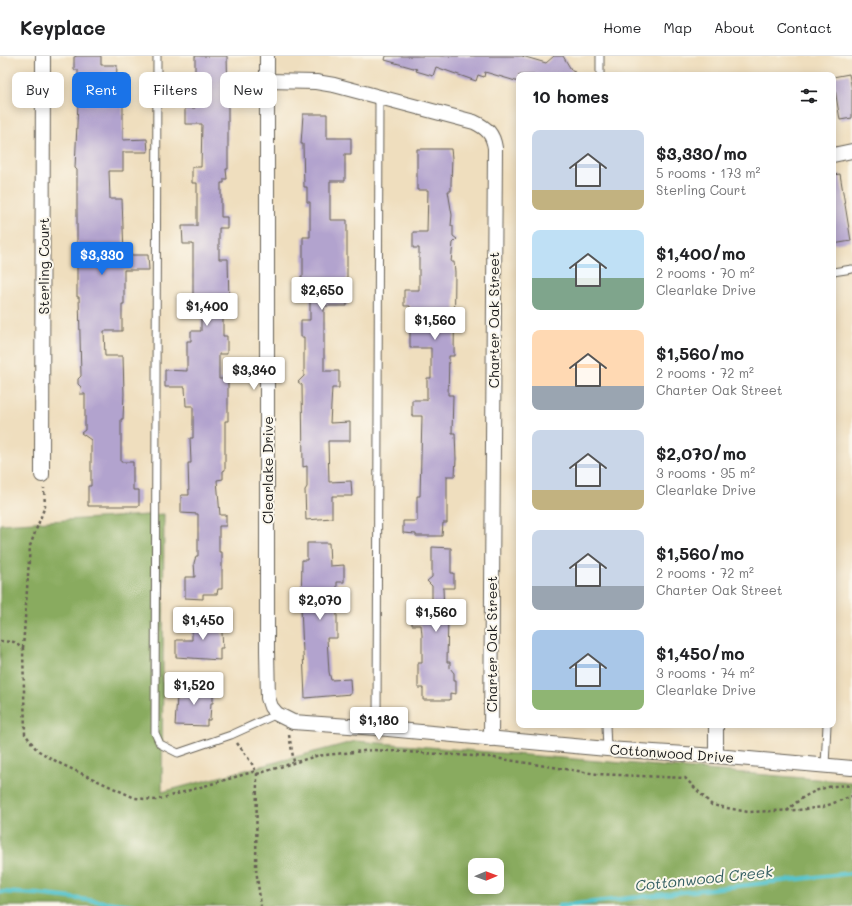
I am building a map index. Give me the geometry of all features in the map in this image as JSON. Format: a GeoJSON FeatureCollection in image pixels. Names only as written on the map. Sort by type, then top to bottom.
{"type":"FeatureCollection","features":[{"type":"Feature","properties":{"kind":"street","name":"Sterling Court"},"geometry":{"type":"LineString","coordinates":[[42,475],[43,56]]}},
{"type":"Feature","properties":{"kind":"street","name":"Clearlake Drive"},"geometry":{"type":"LineString","coordinates":[[267,56],[267,72]]}},
{"type":"Feature","properties":{"kind":"street","name":"Charter Oak Street"},"geometry":{"type":"LineString","coordinates":[[277,81],[316,82],[474,122],[489,131],[494,139],[491,739]]}},
{"type":"Feature","properties":{"kind":"street","name":"Clearlake Drive"},"geometry":{"type":"LineString","coordinates":[[267,108],[268,698],[271,707],[282,717]]}},
{"type":"Feature","properties":{"kind":"street"},"geometry":{"type":"LineString","coordinates":[[836,154],[852,151]]}},
{"type":"Feature","properties":{"kind":"street","name":"Cottonwood Drive"},"geometry":{"type":"LineString","coordinates":[[282,717],[293,722],[852,768]]}},
{"type":"Feature","properties":{"kind":"street"},"geometry":{"type":"LineString","coordinates":[[716,728],[716,756]]}},
{"type":"Feature","properties":{"kind":"lane"},"geometry":{"type":"LineString","coordinates":[[157,56],[155,733],[160,744],[178,752],[282,717]]}},
{"type":"Feature","properties":{"kind":"lane"},"geometry":{"type":"LineString","coordinates":[[600,56],[600,72]]}},
{"type":"Feature","properties":{"kind":"lane"},"geometry":{"type":"LineString","coordinates":[[377,728],[379,97]]}},
{"type":"Feature","properties":{"kind":"lane"},"geometry":{"type":"LineString","coordinates":[[836,272],[852,269]]}},
{"type":"Feature","properties":{"kind":"lane"},"geometry":{"type":"LineString","coordinates":[[606,728],[607,749]]}},
{"type":"Feature","properties":{"kind":"lane"},"geometry":{"type":"LineString","coordinates":[[825,765],[827,728]]}},
{"type":"Feature","properties":{"kind":"path"},"geometry":{"type":"LineString","coordinates":[[42,475],[45,506],[30,546],[23,649],[25,734],[37,750],[61,764],[135,798],[156,800],[294,762],[351,752],[373,750],[424,755],[463,755],[597,774],[685,778],[712,805],[748,812],[787,811],[823,807],[852,796]]}},
{"type":"Feature","properties":{"kind":"path"},"geometry":{"type":"LineString","coordinates":[[0,641],[14,642],[23,649]]}},
{"type":"Feature","properties":{"kind":"path"},"geometry":{"type":"LineString","coordinates":[[282,717],[294,762]]}},
{"type":"Feature","properties":{"kind":"path"},"geometry":{"type":"LineString","coordinates":[[231,735],[256,773],[256,842],[259,897],[261,906]]}},
{"type":"Feature","properties":{"kind":"path"},"geometry":{"type":"LineString","coordinates":[[787,811],[799,798],[812,792],[833,785],[852,786]]}},
{"type":"Feature","properties":{"kind":"green space"},"geometry":{"type":"Polygon","coordinates":[[[164,514],[162,792],[356,741],[852,782],[852,906],[0,906],[0,524],[164,514]]]}},
{"type":"Feature","properties":{"kind":"building"},"geometry":{"type":"Polygon","coordinates":[[[101,56],[101,65],[117,65],[117,72],[78,72],[78,70],[74,70],[74,57],[101,56]]]}},
{"type":"Feature","properties":{"kind":"building"},"geometry":{"type":"Polygon","coordinates":[[[195,56],[227,56],[227,72],[220,72],[220,108],[228,108],[228,169],[226,169],[227,179],[224,179],[224,183],[221,183],[221,217],[227,217],[227,228],[219,228],[219,259],[228,259],[229,302],[223,302],[223,336],[227,336],[227,354],[219,354],[219,379],[228,379],[228,421],[225,421],[225,470],[223,471],[223,479],[217,480],[220,515],[226,515],[226,526],[219,526],[219,552],[222,552],[222,589],[218,589],[217,594],[203,594],[203,599],[185,598],[185,577],[195,577],[194,563],[196,556],[198,556],[198,514],[181,513],[181,495],[189,495],[188,463],[191,463],[190,438],[193,438],[193,406],[186,406],[185,387],[165,387],[165,370],[187,371],[187,341],[191,341],[191,331],[201,331],[201,302],[193,302],[193,244],[183,244],[182,226],[197,226],[197,183],[192,183],[192,167],[201,167],[202,124],[185,124],[185,108],[212,108],[212,72],[195,72],[195,56]]]}},
{"type":"Feature","properties":{"kind":"building"},"geometry":{"type":"Polygon","coordinates":[[[386,56],[522,56],[546,63],[554,56],[563,56],[572,71],[575,72],[516,72],[516,81],[485,72],[484,77],[478,75],[476,81],[436,67],[433,76],[416,71],[417,69],[385,60],[386,56]]]}},
{"type":"Feature","properties":{"kind":"building"},"geometry":{"type":"Polygon","coordinates":[[[849,74],[852,90],[852,118],[840,120],[836,95],[836,76],[849,74]]]}},
{"type":"Feature","properties":{"kind":"building"},"geometry":{"type":"Polygon","coordinates":[[[78,108],[123,108],[123,140],[147,139],[148,152],[123,152],[123,171],[109,171],[110,199],[122,199],[124,255],[148,255],[149,270],[124,270],[122,331],[104,331],[105,356],[123,356],[124,394],[123,419],[121,419],[121,462],[133,462],[133,490],[139,490],[139,506],[88,506],[88,486],[91,486],[91,440],[81,433],[85,430],[85,394],[80,394],[81,387],[78,384],[78,379],[81,376],[79,297],[77,297],[77,170],[75,168],[78,108]]]}},
{"type":"Feature","properties":{"kind":"building"},"geometry":{"type":"Polygon","coordinates":[[[303,114],[327,114],[327,138],[351,138],[351,154],[345,154],[345,181],[330,181],[330,220],[347,220],[347,306],[324,306],[324,371],[339,371],[339,388],[332,388],[330,423],[350,422],[350,441],[328,441],[329,482],[351,481],[352,496],[332,496],[332,518],[306,520],[305,490],[307,487],[307,466],[303,467],[302,385],[298,382],[304,376],[304,337],[301,337],[301,320],[310,320],[310,288],[301,288],[301,276],[303,276],[303,237],[310,237],[310,202],[307,202],[307,187],[304,187],[303,144],[301,144],[303,114]]]}},
{"type":"Feature","properties":{"kind":"building"},"geometry":{"type":"Polygon","coordinates":[[[417,149],[451,149],[452,158],[451,191],[448,191],[452,215],[451,226],[453,226],[453,236],[457,239],[453,243],[451,262],[454,262],[455,272],[454,356],[449,356],[448,395],[453,395],[452,433],[455,433],[456,459],[455,476],[447,476],[447,523],[443,523],[442,536],[416,536],[416,534],[403,533],[403,521],[417,521],[417,496],[420,496],[422,416],[412,416],[412,400],[427,400],[427,378],[431,378],[431,348],[410,348],[410,306],[404,306],[404,290],[419,290],[419,248],[413,248],[413,232],[427,232],[428,190],[417,190],[417,149]]]}},
{"type":"Feature","properties":{"kind":"building"},"geometry":{"type":"Polygon","coordinates":[[[840,174],[851,241],[836,244],[836,175],[840,174]]]}},
{"type":"Feature","properties":{"kind":"building"},"geometry":{"type":"Polygon","coordinates":[[[307,543],[329,543],[330,566],[344,565],[344,582],[337,582],[337,638],[327,638],[329,672],[331,680],[350,679],[351,694],[305,698],[301,607],[302,560],[307,560],[307,543]]]}},
{"type":"Feature","properties":{"kind":"building"},"geometry":{"type":"Polygon","coordinates":[[[432,547],[451,548],[451,573],[454,573],[454,588],[443,588],[444,614],[448,615],[447,662],[450,662],[450,668],[454,673],[454,681],[456,681],[456,694],[450,693],[450,700],[423,700],[423,688],[418,688],[418,663],[422,663],[422,635],[421,625],[412,625],[412,610],[432,610],[432,586],[427,581],[432,577],[432,547]]]}},
{"type":"Feature","properties":{"kind":"building"},"geometry":{"type":"Polygon","coordinates":[[[197,618],[221,618],[223,648],[220,648],[220,660],[176,657],[176,640],[192,640],[192,630],[197,630],[197,618]]]}},
{"type":"Feature","properties":{"kind":"building"},"geometry":{"type":"Polygon","coordinates":[[[183,685],[208,685],[208,691],[213,691],[213,703],[211,703],[210,720],[207,720],[207,726],[175,725],[177,697],[183,697],[183,685]]]}},
{"type":"Feature","properties":{"kind":"waterway","name":"Cottonwood Creek"},"geometry":{"type":"LineString","coordinates":[[559,906],[852,873]]}},
{"type":"Feature","properties":{"kind":"waterway","name":"Cottonwood Creek"},"geometry":{"type":"LineString","coordinates":[[0,892],[37,894],[139,906]]}}]}
